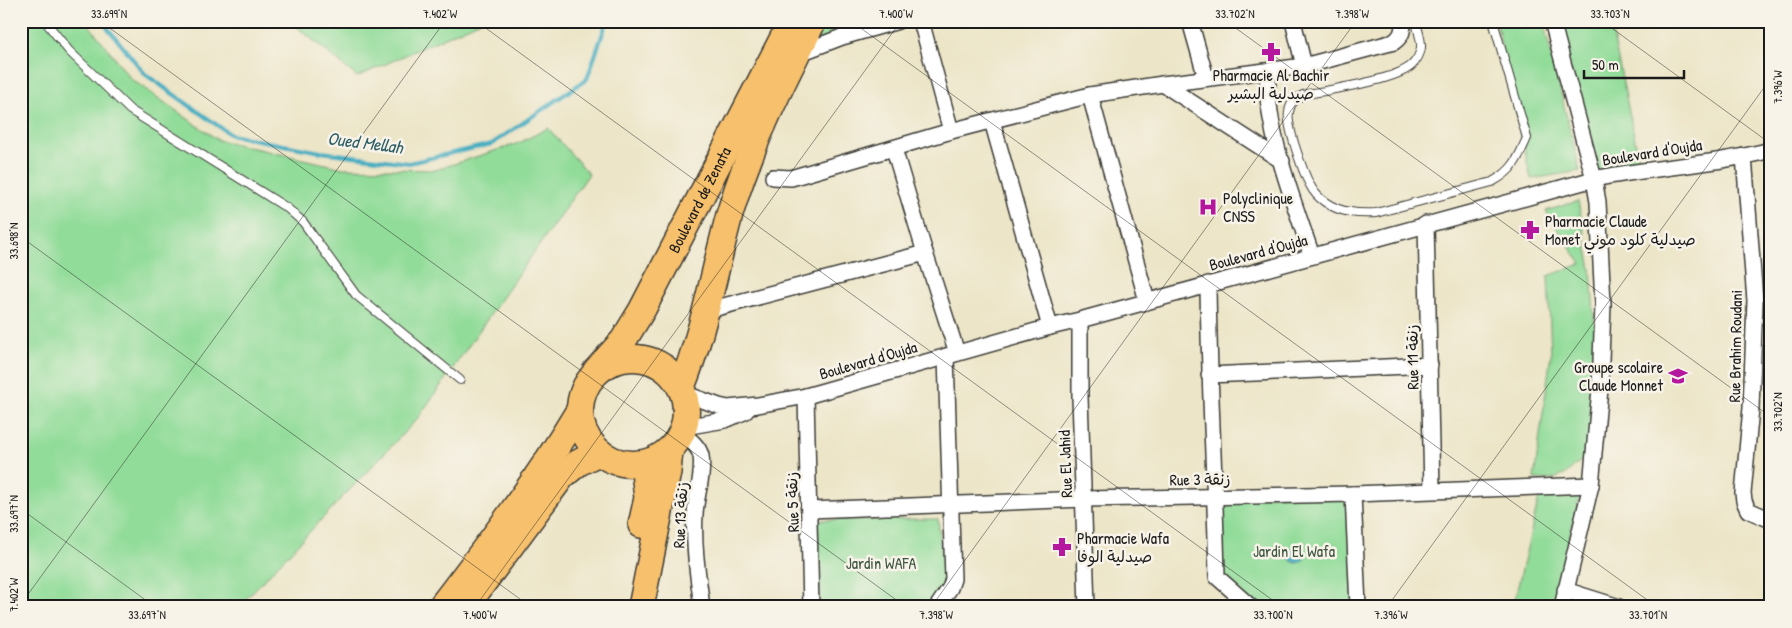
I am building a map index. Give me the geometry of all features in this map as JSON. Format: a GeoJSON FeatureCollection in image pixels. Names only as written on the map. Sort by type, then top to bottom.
{"type":"FeatureCollection","features":[{"type":"Feature","properties":{"kind":"highway","name":"Boulevard de Zenata"},"geometry":{"type":"LineString","coordinates":[[596,371],[623,341],[642,310],[792,21]]}},
{"type":"Feature","properties":{"kind":"highway","name":"Boulevard de Zenata"},"geometry":{"type":"LineString","coordinates":[[682,391],[741,180],[765,119],[813,21]]}},
{"type":"Feature","properties":{"kind":"highway"},"geometry":{"type":"LineString","coordinates":[[442,607],[546,465],[579,411],[583,389],[596,371],[610,362],[626,357],[643,358],[659,364],[672,374],[682,391],[686,410],[678,436],[657,458],[643,463],[627,464],[612,460],[599,452],[588,440],[582,426],[579,411]]}},
{"type":"Feature","properties":{"kind":"highway"},"geometry":{"type":"LineString","coordinates":[[465,607],[562,476],[578,463],[599,452]]}},
{"type":"Feature","properties":{"kind":"main road"},"geometry":{"type":"LineString","coordinates":[[641,607],[668,472],[678,436]]}},
{"type":"Feature","properties":{"kind":"main road"},"geometry":{"type":"LineString","coordinates":[[624,607],[647,498],[643,463]]}},
{"type":"Feature","properties":{"kind":"street"},"geometry":{"type":"LineString","coordinates":[[799,50],[808,50],[842,37],[898,21]]}},
{"type":"Feature","properties":{"kind":"street"},"geometry":{"type":"LineString","coordinates":[[921,21],[951,131]]}},
{"type":"Feature","properties":{"kind":"street"},"geometry":{"type":"LineString","coordinates":[[1190,21],[1206,78]]}},
{"type":"Feature","properties":{"kind":"street"},"geometry":{"type":"LineString","coordinates":[[1293,21],[1304,66]]}},
{"type":"Feature","properties":{"kind":"street"},"geometry":{"type":"LineString","coordinates":[[773,177],[791,178],[951,131],[1090,95],[1304,66],[1394,42],[1400,37],[1403,30],[1403,21]]}},
{"type":"Feature","properties":{"kind":"street"},"geometry":{"type":"LineString","coordinates":[[1552,21],[1594,179],[1598,202],[1603,304],[1600,389],[1591,485],[1561,601],[1619,607]]}},
{"type":"Feature","properties":{"kind":"street"},"geometry":{"type":"LineString","coordinates":[[1268,70],[1268,104],[1274,133],[1312,256]]}},
{"type":"Feature","properties":{"kind":"street"},"geometry":{"type":"LineString","coordinates":[[1163,84],[1282,162]]}},
{"type":"Feature","properties":{"kind":"street"},"geometry":{"type":"LineString","coordinates":[[1090,95],[1147,300]]}},
{"type":"Feature","properties":{"kind":"street"},"geometry":{"type":"LineString","coordinates":[[992,121],[1050,327]]}},
{"type":"Feature","properties":{"kind":"street"},"geometry":{"type":"LineString","coordinates":[[894,149],[925,253],[951,354],[953,579],[950,588],[937,607]]}},
{"type":"Feature","properties":{"kind":"street","name":"Boulevard d'Oujda"},"geometry":{"type":"LineString","coordinates":[[682,391],[728,408],[758,405],[806,396],[1147,300],[1594,179],[1626,172],[1744,156],[1771,150]]}},
{"type":"Feature","properties":{"kind":"street","name":"Rue Brahim Roudani"},"geometry":{"type":"LineString","coordinates":[[1744,156],[1755,301],[1751,408],[1743,493],[1744,502],[1748,510],[1771,520]]}},
{"type":"Feature","properties":{"kind":"street","name":"Rue 11 زنقة"},"geometry":{"type":"LineString","coordinates":[[1426,224],[1432,490]]}},
{"type":"Feature","properties":{"kind":"street"},"geometry":{"type":"LineString","coordinates":[[705,311],[925,253]]}},
{"type":"Feature","properties":{"kind":"street"},"geometry":{"type":"LineString","coordinates":[[1208,284],[1209,375],[1216,496],[1217,577],[1251,607]]}},
{"type":"Feature","properties":{"kind":"street","name":"Rue El Jahid"},"geometry":{"type":"LineString","coordinates":[[1080,320],[1080,397],[1087,607]]}},
{"type":"Feature","properties":{"kind":"street"},"geometry":{"type":"LineString","coordinates":[[1209,375],[1430,365]]}},
{"type":"Feature","properties":{"kind":"street","name":"Rue 5 زنقة"},"geometry":{"type":"LineString","coordinates":[[806,396],[811,607]]}},
{"type":"Feature","properties":{"kind":"street","name":"Boulevard d'Oujda"},"geometry":{"type":"LineString","coordinates":[[678,436],[725,420],[758,405]]}},
{"type":"Feature","properties":{"kind":"street","name":"Rue 13 زنقة"},"geometry":{"type":"LineString","coordinates":[[678,436],[695,444],[701,454],[702,464],[695,512],[694,543],[702,607]]}},
{"type":"Feature","properties":{"kind":"street","name":"Rue 3 زنقة"},"geometry":{"type":"LineString","coordinates":[[810,510],[1084,499],[1354,494],[1591,485]]}},
{"type":"Feature","properties":{"kind":"street"},"geometry":{"type":"LineString","coordinates":[[1354,494],[1358,607]]}},
{"type":"Feature","properties":{"kind":"lane"},"geometry":{"type":"LineString","coordinates":[[45,21],[69,51],[130,110],[287,208],[303,222],[321,244],[356,295],[460,380]]}},
{"type":"Feature","properties":{"kind":"lane"},"geometry":{"type":"LineString","coordinates":[[1416,21],[1421,46],[1418,56],[1412,65],[1402,71],[1374,81],[1303,95],[1295,99],[1290,106],[1288,125],[1309,184],[1325,202],[1344,211],[1360,214],[1376,213],[1492,182],[1505,175],[1514,165],[1527,138],[1492,21]]}},
{"type":"Feature","properties":{"kind":"green space"},"geometry":{"type":"Polygon","coordinates":[[[21,21],[86,21],[131,79],[218,140],[343,168],[435,170],[519,143],[548,128],[589,174],[418,418],[238,607],[21,607],[21,21]]]}},
{"type":"Feature","properties":{"kind":"green space"},"geometry":{"type":"Polygon","coordinates":[[[290,21],[481,21],[357,77],[290,21]]]}},
{"type":"Feature","properties":{"kind":"green space"},"geometry":{"type":"Polygon","coordinates":[[[823,21],[888,21],[813,42],[823,21]]]}},
{"type":"Feature","properties":{"kind":"green space"},"geometry":{"type":"Polygon","coordinates":[[[1496,21],[1543,21],[1580,171],[1531,179],[1496,21]]]}},
{"type":"Feature","properties":{"kind":"green space"},"geometry":{"type":"Polygon","coordinates":[[[1556,21],[1610,21],[1640,164],[1595,172],[1556,21]]]}},
{"type":"Feature","properties":{"kind":"green space"},"geometry":{"type":"Polygon","coordinates":[[[1578,201],[1591,269],[1595,330],[1595,413],[1584,458],[1564,475],[1551,480],[1534,479],[1551,354],[1548,276],[1581,264],[1546,211],[1578,201]]]}},
{"type":"Feature","properties":{"kind":"green space","name":"Jardin El Wafa"},"geometry":{"type":"Polygon","coordinates":[[[1353,494],[1358,607],[1242,607],[1212,582],[1216,496],[1353,494]]]}},
{"type":"Feature","properties":{"kind":"green space"},"geometry":{"type":"Polygon","coordinates":[[[1580,495],[1554,598],[1541,607],[1513,607],[1539,498],[1580,495]]]}},
{"type":"Feature","properties":{"kind":"green space","name":"Jardin WAFA"},"geometry":{"type":"Polygon","coordinates":[[[938,519],[945,587],[925,607],[820,607],[818,520],[938,519]]]}},
{"type":"Feature","properties":{"kind":"water"},"geometry":{"type":"Polygon","coordinates":[[[1297,547],[1303,549],[1305,555],[1303,561],[1297,563],[1291,561],[1289,555],[1291,549],[1297,547]]]}},
{"type":"Feature","properties":{"kind":"waterway","name":"Oued Mellah"},"geometry":{"type":"LineString","coordinates":[[102,21],[145,74],[231,135],[321,152],[409,163],[492,144],[587,79],[607,21]]}},
{"type":"Feature","properties":{"kind":"place","name":"Pharmacie Al Bachir صيدلية البشير"},"geometry":{"type":"Point","coordinates":[1271,52]}},
{"type":"Feature","properties":{"kind":"place","name":"Polyclinique CNSS"},"geometry":{"type":"Point","coordinates":[1208,207]}},
{"type":"Feature","properties":{"kind":"place","name":"Pharmacie Claude Monet صيدلية كلود موني"},"geometry":{"type":"Point","coordinates":[1530,230]}},
{"type":"Feature","properties":{"kind":"place","name":"Groupe scolaire Claude Monnet"},"geometry":{"type":"Point","coordinates":[1678,376]}},
{"type":"Feature","properties":{"kind":"place","name":"Pharmacie Wafa صيدلية الوفا"},"geometry":{"type":"Point","coordinates":[1062,547]}}]}
